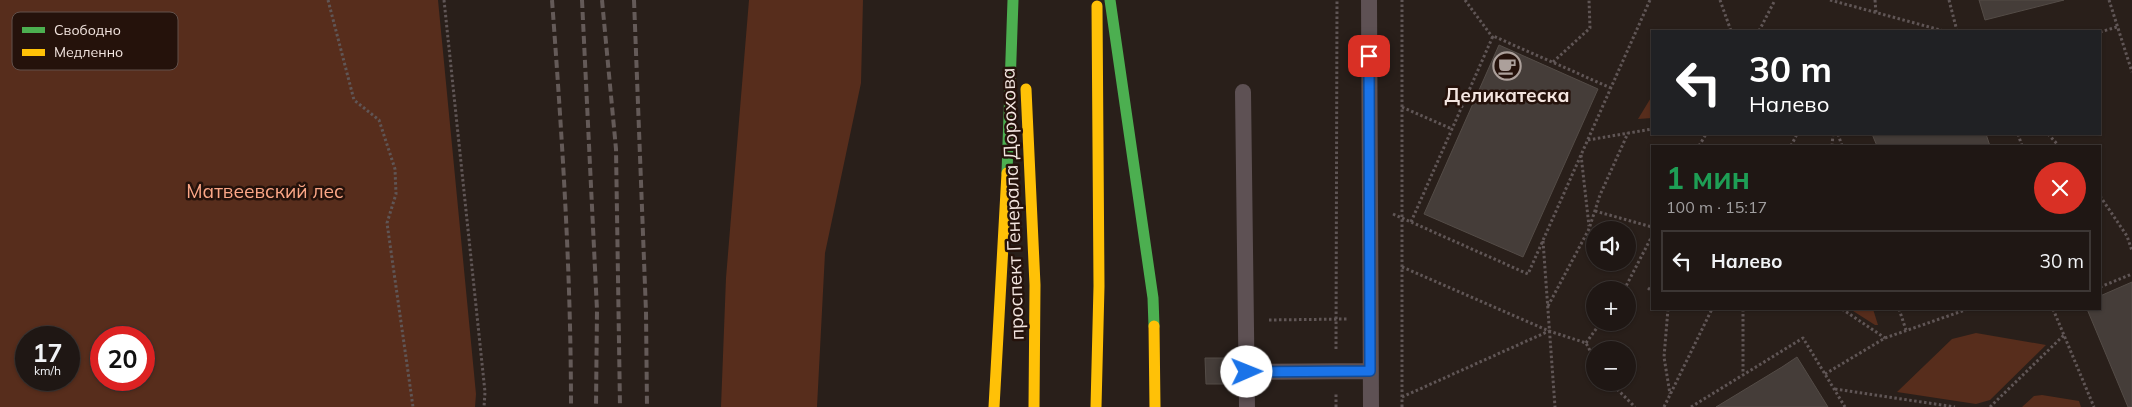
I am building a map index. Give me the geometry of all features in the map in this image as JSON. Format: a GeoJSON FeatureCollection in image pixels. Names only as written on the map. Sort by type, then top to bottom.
{"type":"FeatureCollection","features":[{"type":"Feature","properties":{"kind":"street"},"geometry":{"type":"LineString","coordinates":[[994,407],[1003,268],[1013,0]]}},
{"type":"Feature","properties":{"kind":"street","name":"проспект Генерала Дорохова"},"geometry":{"type":"LineString","coordinates":[[1021,0],[1024,49]]}},
{"type":"Feature","properties":{"kind":"street"},"geometry":{"type":"LineString","coordinates":[[1096,407],[1099,286],[1097,0]]}},
{"type":"Feature","properties":{"kind":"street"},"geometry":{"type":"LineString","coordinates":[[1110,0],[1153,298],[1155,407]]}},
{"type":"Feature","properties":{"kind":"street","name":"проспект Генерала Дорохова"},"geometry":{"type":"LineString","coordinates":[[1025,79],[1035,285],[1034,407]]}},
{"type":"Feature","properties":{"kind":"lane"},"geometry":{"type":"LineString","coordinates":[[1369,0],[1371,407]]}},
{"type":"Feature","properties":{"kind":"lane"},"geometry":{"type":"LineString","coordinates":[[1243,92],[1247,407]]}},
{"type":"Feature","properties":{"kind":"lane"},"geometry":{"type":"LineString","coordinates":[[1247,372],[1370,371]]}},
{"type":"Feature","properties":{"kind":"path"},"geometry":{"type":"LineString","coordinates":[[328,0],[354,100],[379,120],[395,169],[396,194],[387,223],[414,407]]}},
{"type":"Feature","properties":{"kind":"path"},"geometry":{"type":"LineString","coordinates":[[444,0],[485,392],[484,407]]}},
{"type":"Feature","properties":{"kind":"path"},"geometry":{"type":"LineString","coordinates":[[1336,407],[1337,0]]}},
{"type":"Feature","properties":{"kind":"path"},"geometry":{"type":"LineString","coordinates":[[1402,0],[1402,407]]}},
{"type":"Feature","properties":{"kind":"path"},"geometry":{"type":"LineString","coordinates":[[1465,0],[1493,38]]}},
{"type":"Feature","properties":{"kind":"path"},"geometry":{"type":"LineString","coordinates":[[1553,62],[1590,28],[1589,0]]}},
{"type":"Feature","properties":{"kind":"path"},"geometry":{"type":"LineString","coordinates":[[1370,203],[1528,274],[1650,0]]}},
{"type":"Feature","properties":{"kind":"path"},"geometry":{"type":"LineString","coordinates":[[1720,0],[1731,30]]}},
{"type":"Feature","properties":{"kind":"path"},"geometry":{"type":"LineString","coordinates":[[1760,30],[1775,0]]}},
{"type":"Feature","properties":{"kind":"path"},"geometry":{"type":"LineString","coordinates":[[1830,0],[1940,30]]}},
{"type":"Feature","properties":{"kind":"path"},"geometry":{"type":"LineString","coordinates":[[1876,0],[1876,13]]}},
{"type":"Feature","properties":{"kind":"path"},"geometry":{"type":"LineString","coordinates":[[1949,0],[1957,30]]}},
{"type":"Feature","properties":{"kind":"path"},"geometry":{"type":"LineString","coordinates":[[2110,0],[2132,72]]}},
{"type":"Feature","properties":{"kind":"path"},"geometry":{"type":"LineString","coordinates":[[2101,32],[2117,27]]}},
{"type":"Feature","properties":{"kind":"path"},"geometry":{"type":"LineString","coordinates":[[1493,38],[1494,36],[1611,88]]}},
{"type":"Feature","properties":{"kind":"path"},"geometry":{"type":"LineString","coordinates":[[1411,222],[1493,38]]}},
{"type":"Feature","properties":{"kind":"path"},"geometry":{"type":"LineString","coordinates":[[1402,107],[1452,129]]}},
{"type":"Feature","properties":{"kind":"path"},"geometry":{"type":"LineString","coordinates":[[1587,140],[1651,128]]}},
{"type":"Feature","properties":{"kind":"path"},"geometry":{"type":"LineString","coordinates":[[1591,221],[1628,133]]}},
{"type":"Feature","properties":{"kind":"path"},"geometry":{"type":"LineString","coordinates":[[2049,135],[2058,145]]}},
{"type":"Feature","properties":{"kind":"path"},"geometry":{"type":"LineString","coordinates":[[1581,155],[1588,221]]}},
{"type":"Feature","properties":{"kind":"path"},"geometry":{"type":"LineString","coordinates":[[2101,197],[2127,236],[2132,251]]}},
{"type":"Feature","properties":{"kind":"path"},"geometry":{"type":"LineString","coordinates":[[1594,211],[1651,228]]}},
{"type":"Feature","properties":{"kind":"path"},"geometry":{"type":"LineString","coordinates":[[1548,306],[1586,235]]}},
{"type":"Feature","properties":{"kind":"path"},"geometry":{"type":"LineString","coordinates":[[1629,281],[1651,238]]}},
{"type":"Feature","properties":{"kind":"path"},"geometry":{"type":"LineString","coordinates":[[1543,240],[1555,407]]}},
{"type":"Feature","properties":{"kind":"path"},"geometry":{"type":"LineString","coordinates":[[1402,266],[1549,331],[1586,343]]}},
{"type":"Feature","properties":{"kind":"path"},"geometry":{"type":"LineString","coordinates":[[2101,287],[2132,274]]}},
{"type":"Feature","properties":{"kind":"path"},"geometry":{"type":"LineString","coordinates":[[1668,310],[1664,357],[1670,394]]}},
{"type":"Feature","properties":{"kind":"path"},"geometry":{"type":"LineString","coordinates":[[1664,407],[1712,310]]}},
{"type":"Feature","properties":{"kind":"path"},"geometry":{"type":"LineString","coordinates":[[1744,310],[1744,375]]}},
{"type":"Feature","properties":{"kind":"path"},"geometry":{"type":"LineString","coordinates":[[1843,310],[1885,338]]}},
{"type":"Feature","properties":{"kind":"path"},"geometry":{"type":"LineString","coordinates":[[1899,310],[1906,330]]}},
{"type":"Feature","properties":{"kind":"path"},"geometry":{"type":"LineString","coordinates":[[1825,374],[1885,338],[1965,310]]}},
{"type":"Feature","properties":{"kind":"path"},"geometry":{"type":"LineString","coordinates":[[2053,310],[2094,407]]}},
{"type":"Feature","properties":{"kind":"path"},"geometry":{"type":"LineString","coordinates":[[1246,320],[1402,318]]}},
{"type":"Feature","properties":{"kind":"path"},"geometry":{"type":"LineString","coordinates":[[1402,397],[1549,331]]}},
{"type":"Feature","properties":{"kind":"path"},"geometry":{"type":"LineString","coordinates":[[1990,407],[2064,335]]}},
{"type":"Feature","properties":{"kind":"path"},"geometry":{"type":"LineString","coordinates":[[1692,407],[1803,338],[1846,407]]}},
{"type":"Feature","properties":{"kind":"path"},"geometry":{"type":"LineString","coordinates":[[1834,389],[1955,407]]}},
{"type":"Feature","properties":{"kind":"path"},"geometry":{"type":"LineString","coordinates":[[1619,391],[1635,407]]}},
{"type":"Feature","properties":{"kind":"green space","name":"Матвеевский лес"},"geometry":{"type":"Polygon","coordinates":[[[0,0],[438,0],[476,394],[475,407],[0,407],[0,0]]]}},
{"type":"Feature","properties":{"kind":"green space"},"geometry":{"type":"Polygon","coordinates":[[[749,0],[863,0],[861,83],[825,253],[817,407],[721,407],[726,278],[749,0]]]}},
{"type":"Feature","properties":{"kind":"green space"},"geometry":{"type":"Polygon","coordinates":[[[1651,98],[1651,118],[1638,119],[1651,98]]]}},
{"type":"Feature","properties":{"kind":"green space"},"geometry":{"type":"Polygon","coordinates":[[[1852,310],[1873,310],[1878,325],[1852,310]]]}},
{"type":"Feature","properties":{"kind":"green space"},"geometry":{"type":"Polygon","coordinates":[[[1976,333],[2046,345],[1990,400],[1976,404],[1897,392],[1952,339],[1976,333]]]}},
{"type":"Feature","properties":{"kind":"green space"},"geometry":{"type":"Polygon","coordinates":[[[2042,395],[2079,401],[2081,407],[2022,407],[2034,396],[2042,395]]]}},
{"type":"Feature","properties":{"kind":"building"},"geometry":{"type":"Polygon","coordinates":[[[1979,0],[2064,0],[1985,20],[1979,0]]]}},
{"type":"Feature","properties":{"kind":"building"},"geometry":{"type":"Polygon","coordinates":[[[1499,45],[1598,89],[1523,257],[1424,214],[1499,45]]]}},
{"type":"Feature","properties":{"kind":"building"},"geometry":{"type":"Polygon","coordinates":[[[1872,135],[1986,135],[1990,145],[1877,145],[1872,135]]]}},
{"type":"Feature","properties":{"kind":"building"},"geometry":{"type":"Polygon","coordinates":[[[2132,282],[2132,407],[2128,407],[2087,310],[2101,310],[2101,296],[2132,282]]]}},
{"type":"Feature","properties":{"kind":"building"},"geometry":{"type":"Polygon","coordinates":[[[1797,357],[1828,407],[1716,407],[1782,367],[1797,357]]]}},
{"type":"Feature","properties":{"kind":"building"},"geometry":{"type":"Polygon","coordinates":[[[1205,358],[1229,358],[1229,384],[1206,384],[1205,358]]]}},
{"type":"Feature","properties":{"kind":"railway"},"geometry":{"type":"LineString","coordinates":[[552,0],[568,254],[571,407]]}},
{"type":"Feature","properties":{"kind":"railway"},"geometry":{"type":"LineString","coordinates":[[582,0],[597,310],[596,407]]}},
{"type":"Feature","properties":{"kind":"railway"},"geometry":{"type":"LineString","coordinates":[[602,0],[616,149],[620,407]]}},
{"type":"Feature","properties":{"kind":"railway"},"geometry":{"type":"LineString","coordinates":[[634,0],[646,312],[647,407]]}},
{"type":"Feature","properties":{"kind":"traffic: fast"},"geometry":{"type":"LineString","coordinates":[[1007,173],[1013,0]]}},
{"type":"Feature","properties":{"kind":"traffic: fast"},"geometry":{"type":"LineString","coordinates":[[1110,0],[1153,298],[1154,326]]}},
{"type":"Feature","properties":{"kind":"traffic: slow"},"geometry":{"type":"LineString","coordinates":[[1096,407],[1099,286],[1097,6]]}},
{"type":"Feature","properties":{"kind":"traffic: slow"},"geometry":{"type":"LineString","coordinates":[[1026,89],[1035,285],[1034,407]]}},
{"type":"Feature","properties":{"kind":"traffic: slow"},"geometry":{"type":"LineString","coordinates":[[994,407],[1007,173]]}},
{"type":"Feature","properties":{"kind":"traffic: slow"},"geometry":{"type":"LineString","coordinates":[[1154,326],[1155,407]]}},
{"type":"Feature","properties":{"kind":"place","name":"Деликатеска"},"geometry":{"type":"Point","coordinates":[1507,66]}},
{"type":"Feature","properties":{"kind":"route"},"geometry":{"type":"LineString","coordinates":[[1247,372],[1370,371],[1369,56]]}}]}
